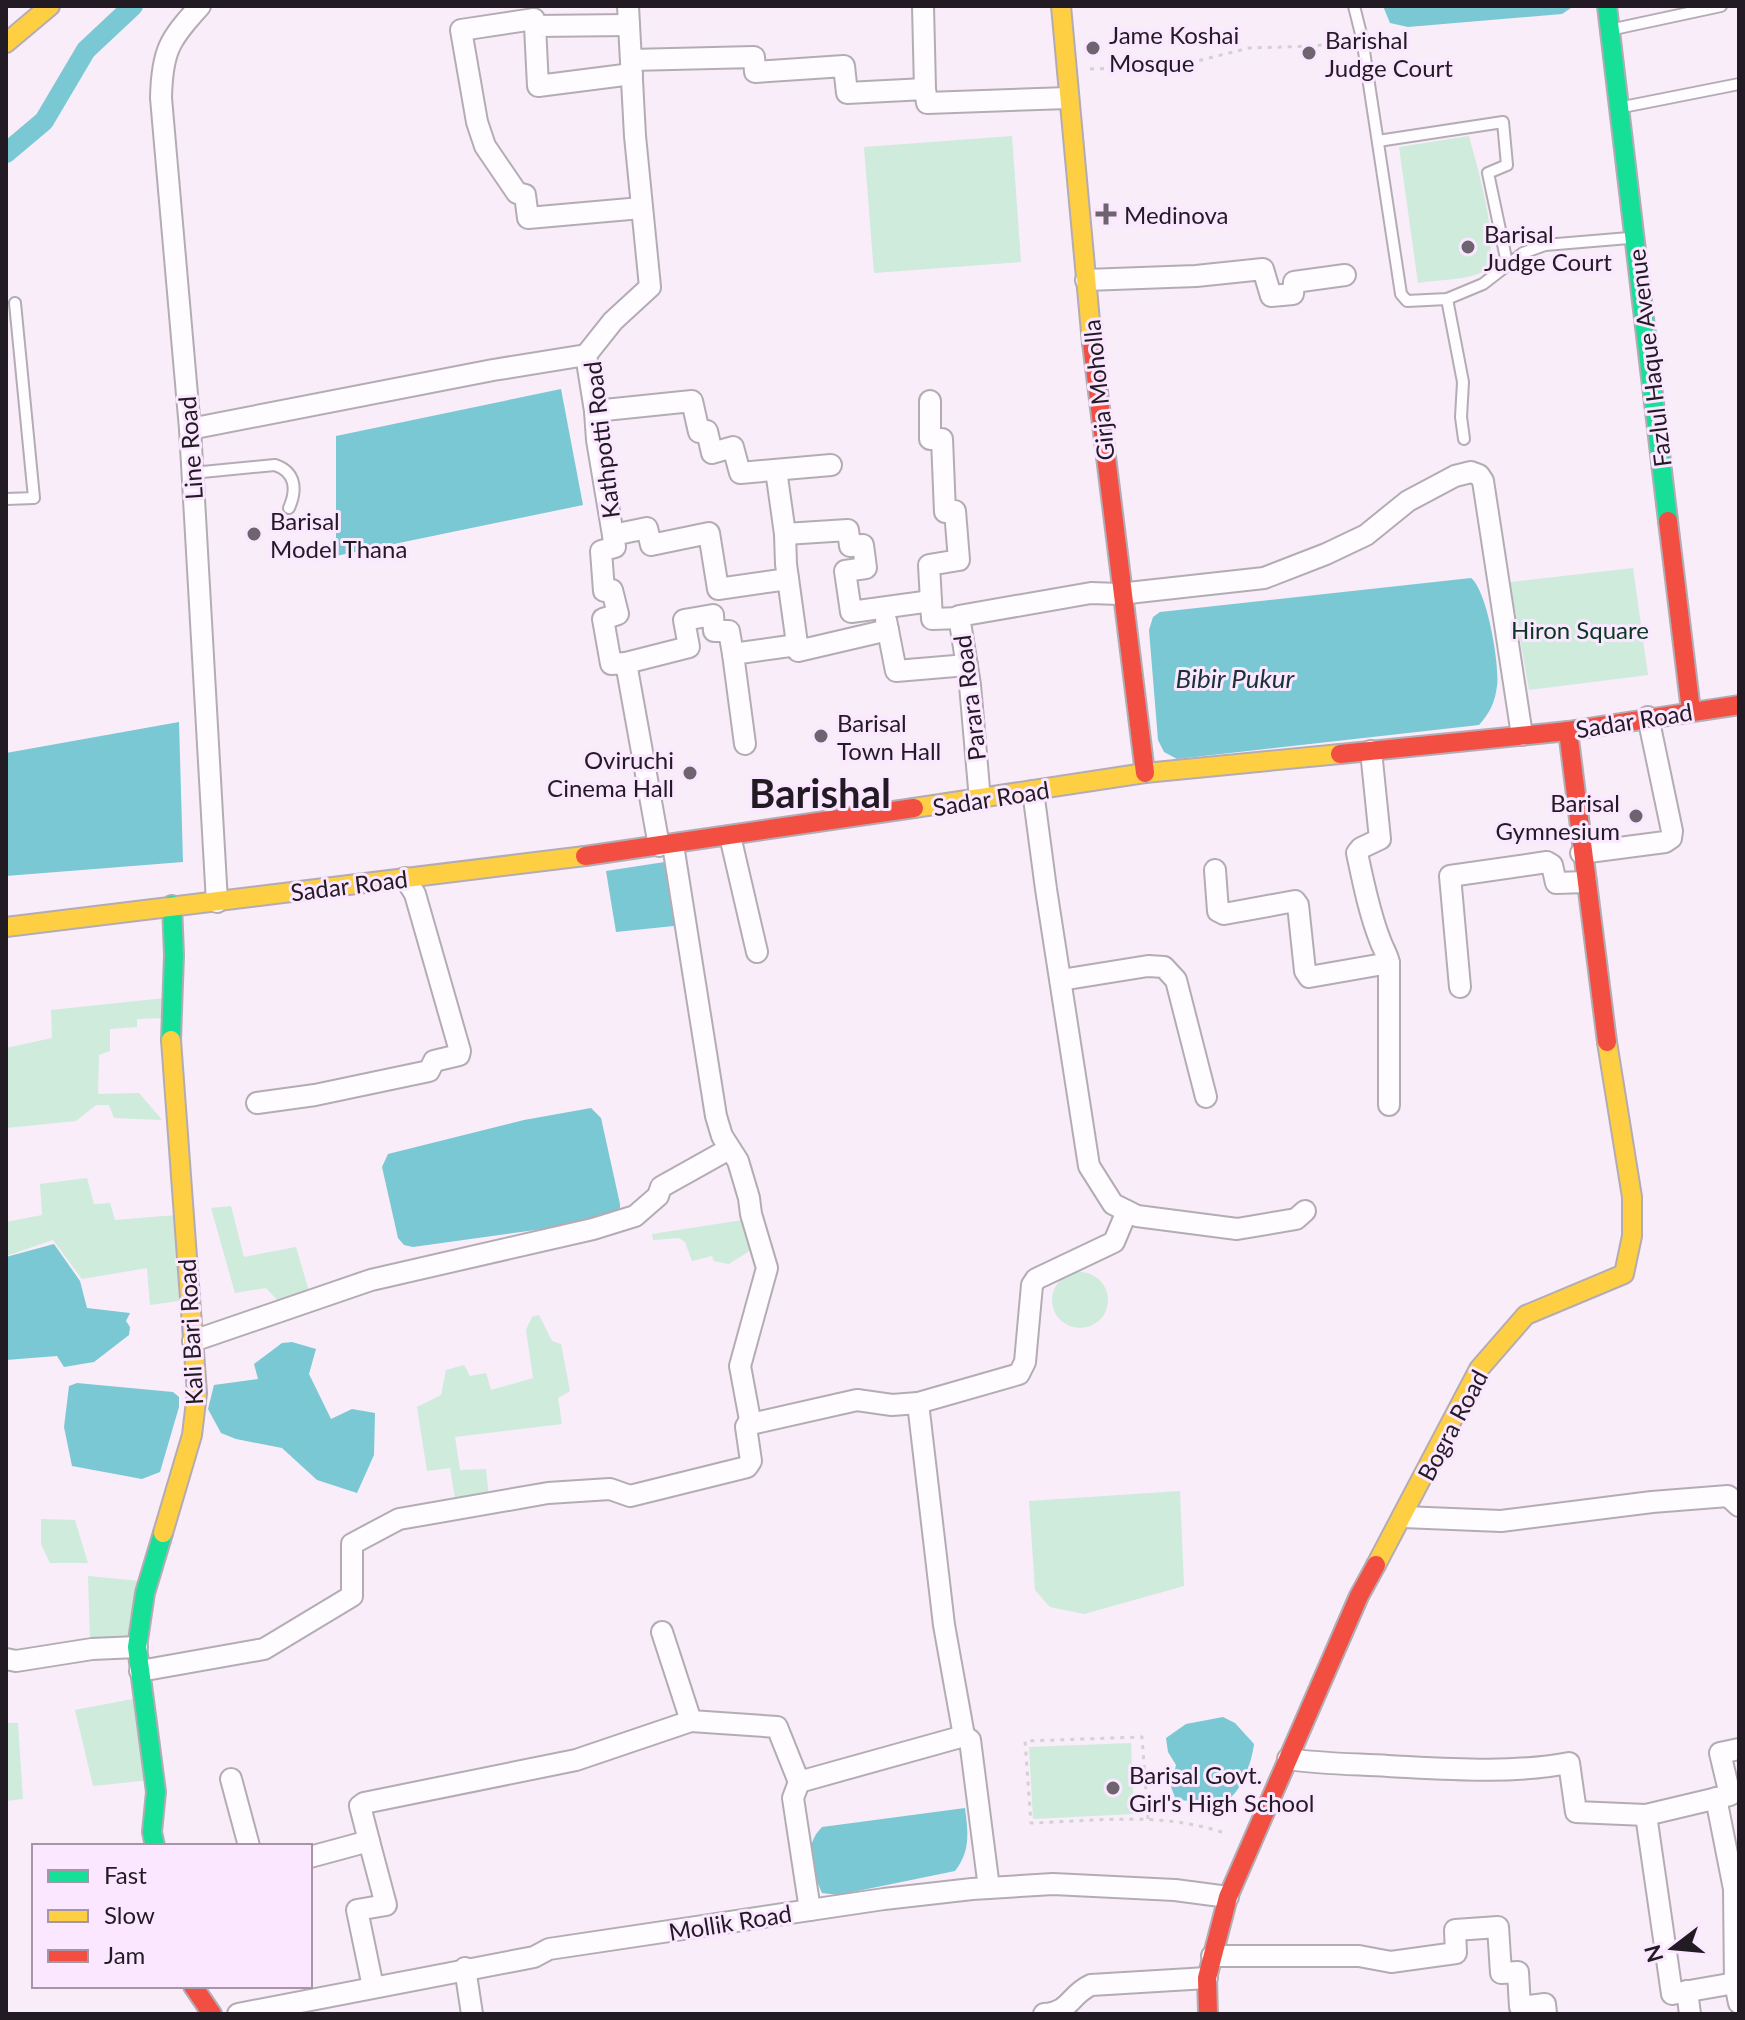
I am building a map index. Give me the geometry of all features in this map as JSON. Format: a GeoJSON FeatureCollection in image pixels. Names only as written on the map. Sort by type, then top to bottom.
{"type":"FeatureCollection","features":[{"type":"Feature","properties":{"kind":"main road"},"geometry":{"type":"LineString","coordinates":[[6,43],[50,6]]}},
{"type":"Feature","properties":{"kind":"main road","name":"Girja Moholla"},"geometry":{"type":"LineString","coordinates":[[1061,6],[1119,594],[1145,773]]}},
{"type":"Feature","properties":{"kind":"main road","name":"Fazlul Haque Avenue"},"geometry":{"type":"LineString","coordinates":[[1607,6],[1691,711]]}},
{"type":"Feature","properties":{"kind":"main road","name":"Sadar Road"},"geometry":{"type":"LineString","coordinates":[[6,927],[666,845],[1145,773],[1568,731],[1739,705]]}},
{"type":"Feature","properties":{"kind":"main road","name":"Bogra Road"},"geometry":{"type":"LineString","coordinates":[[1208,2014],[1207,1978],[1212,1956],[1228,1897],[1250,1842],[1359,1596],[1479,1369],[1526,1315],[1624,1274],[1632,1236],[1632,1197],[1609,1060],[1568,731]]}},
{"type":"Feature","properties":{"kind":"main road","name":"Kali Bari Road"},"geometry":{"type":"LineString","coordinates":[[155,1844],[152,1832],[156,1792],[137,1647],[145,1593],[192,1435],[197,1393],[170,1021],[174,955],[172,905]]}},
{"type":"Feature","properties":{"kind":"main road"},"geometry":{"type":"LineString","coordinates":[[194,1988],[212,2014]]}},
{"type":"Feature","properties":{"kind":"street","name":"Line Road"},"geometry":{"type":"LineString","coordinates":[[200,6],[178,31],[162,66],[161,98],[190,429],[217,902]]}},
{"type":"Feature","properties":{"kind":"street"},"geometry":{"type":"LineString","coordinates":[[923,6],[927,103],[1068,98]]}},
{"type":"Feature","properties":{"kind":"street"},"geometry":{"type":"LineString","coordinates":[[535,26],[629,15]]}},
{"type":"Feature","properties":{"kind":"street","name":"Kathpotti Road"},"geometry":{"type":"LineString","coordinates":[[140,1671],[264,1649],[352,1596],[352,1544],[399,1519],[548,1493],[610,1489],[630,1496],[741,1469],[751,1461],[746,1432],[750,1420],[740,1366],[767,1268],[738,1161],[729,1149],[716,1116],[666,845],[626,663],[611,664],[603,619],[618,614],[612,590],[604,591],[601,551],[615,547],[586,355],[613,321],[650,287],[641,208],[629,15]]}},
{"type":"Feature","properties":{"kind":"street"},"geometry":{"type":"LineString","coordinates":[[641,208],[528,218],[525,195],[517,193],[485,146],[477,122],[461,30],[534,19],[538,86],[631,67],[754,57],[755,72],[844,66],[847,93],[925,89]]}},
{"type":"Feature","properties":{"kind":"street"},"geometry":{"type":"LineString","coordinates":[[1086,280],[1196,276],[1263,269],[1271,296],[1293,294],[1294,282],[1345,275]]}},
{"type":"Feature","properties":{"kind":"street"},"geometry":{"type":"LineString","coordinates":[[190,429],[586,355]]}},
{"type":"Feature","properties":{"kind":"street"},"geometry":{"type":"LineString","coordinates":[[595,411],[692,401],[699,432],[707,431],[712,453],[733,447],[740,473],[831,465]]}},
{"type":"Feature","properties":{"kind":"street"},"geometry":{"type":"LineString","coordinates":[[930,401],[930,439],[942,439],[945,512],[955,511],[959,560],[929,565],[932,619],[960,618]]}},
{"type":"Feature","properties":{"kind":"street"},"geometry":{"type":"LineString","coordinates":[[776,470],[798,651],[888,630]]}},
{"type":"Feature","properties":{"kind":"street","name":"Parara Road"},"geometry":{"type":"LineString","coordinates":[[980,800],[959,616],[1091,593],[1119,594],[1264,578],[1366,535],[1408,501],[1455,476],[1471,472],[1483,481],[1522,735]]}},
{"type":"Feature","properties":{"kind":"street"},"geometry":{"type":"LineString","coordinates":[[613,535],[647,528],[651,545],[709,533],[718,589],[788,579]]}},
{"type":"Feature","properties":{"kind":"street"},"geometry":{"type":"LineString","coordinates":[[785,534],[848,530],[850,546],[863,545],[866,568],[845,571],[851,612],[931,601]]}},
{"type":"Feature","properties":{"kind":"street"},"geometry":{"type":"LineString","coordinates":[[884,608],[896,671],[967,665]]}},
{"type":"Feature","properties":{"kind":"street"},"geometry":{"type":"LineString","coordinates":[[626,663],[689,647],[684,620],[713,615],[714,631],[729,631],[745,744]]}},
{"type":"Feature","properties":{"kind":"street"},"geometry":{"type":"LineString","coordinates":[[733,654],[797,645]]}},
{"type":"Feature","properties":{"kind":"street"},"geometry":{"type":"LineString","coordinates":[[1581,853],[1665,842],[1671,838],[1648,717]]}},
{"type":"Feature","properties":{"kind":"street"},"geometry":{"type":"LineString","coordinates":[[1371,751],[1380,839],[1357,853],[1366,896],[1389,963],[1389,1105]]}},
{"type":"Feature","properties":{"kind":"street"},"geometry":{"type":"LineString","coordinates":[[1033,791],[1089,1166],[1113,1204],[1137,1216],[1237,1229],[1296,1219],[1305,1211]]}},
{"type":"Feature","properties":{"kind":"street"},"geometry":{"type":"LineString","coordinates":[[730,836],[757,952]]}},
{"type":"Feature","properties":{"kind":"street"},"geometry":{"type":"LineString","coordinates":[[1460,987],[1450,876],[1547,862],[1552,865],[1556,883],[1586,882]]}},
{"type":"Feature","properties":{"kind":"street"},"geometry":{"type":"LineString","coordinates":[[1215,870],[1218,911],[1224,914],[1295,901],[1298,905],[1305,971],[1309,977],[1389,963]]}},
{"type":"Feature","properties":{"kind":"street"},"geometry":{"type":"LineString","coordinates":[[257,1103],[429,1071],[434,1061],[459,1055],[415,894],[405,878]]}},
{"type":"Feature","properties":{"kind":"street"},"geometry":{"type":"LineString","coordinates":[[1061,980],[1148,966],[1164,967],[1176,980],[1206,1097]]}},
{"type":"Feature","properties":{"kind":"street"},"geometry":{"type":"LineString","coordinates":[[193,1341],[371,1280],[593,1229],[635,1216],[658,1196],[661,1187],[729,1149]]}},
{"type":"Feature","properties":{"kind":"street"},"geometry":{"type":"LineString","coordinates":[[747,1425],[857,1400],[892,1405],[918,1403],[1019,1374],[1025,1362],[1032,1285],[1036,1279],[1114,1242],[1127,1211]]}},
{"type":"Feature","properties":{"kind":"street"},"geometry":{"type":"LineString","coordinates":[[918,1403],[944,1625],[964,1736],[970,1740],[989,1888]]}},
{"type":"Feature","properties":{"kind":"street"},"geometry":{"type":"LineString","coordinates":[[1403,1517],[1501,1521],[1728,1496],[1739,1506]]}},
{"type":"Feature","properties":{"kind":"street"},"geometry":{"type":"LineString","coordinates":[[662,1632],[691,1721]]}},
{"type":"Feature","properties":{"kind":"street"},"geometry":{"type":"LineString","coordinates":[[6,1659],[16,1661],[92,1649],[137,1647]]}},
{"type":"Feature","properties":{"kind":"street"},"geometry":{"type":"LineString","coordinates":[[373,1987],[357,1910],[386,1905],[360,1806],[576,1760],[691,1721],[777,1727],[799,1782],[793,1798],[810,1910]]}},
{"type":"Feature","properties":{"kind":"street"},"geometry":{"type":"LineString","coordinates":[[799,1782],[964,1736]]}},
{"type":"Feature","properties":{"kind":"street"},"geometry":{"type":"LineString","coordinates":[[1288,1759],[1322,1764],[1466,1769],[1539,1769],[1569,1763],[1576,1812],[1646,1815],[1730,1795],[1720,1753],[1739,1749]]}},
{"type":"Feature","properties":{"kind":"street"},"geometry":{"type":"LineString","coordinates":[[231,1779],[248,1844]]}},
{"type":"Feature","properties":{"kind":"street"},"geometry":{"type":"LineString","coordinates":[[1646,1815],[1672,1994],[1687,1991],[1737,1993],[1734,1889],[1716,1798]]}},
{"type":"Feature","properties":{"kind":"street"},"geometry":{"type":"LineString","coordinates":[[312,1856],[369,1841]]}},
{"type":"Feature","properties":{"kind":"street","name":"Mollik Road"},"geometry":{"type":"LineString","coordinates":[[238,2014],[534,1957],[549,1949],[810,1910],[989,1888],[1068,1885],[1175,1890],[1228,1897]]}},
{"type":"Feature","properties":{"kind":"street"},"geometry":{"type":"LineString","coordinates":[[1212,1956],[1359,1956],[1391,1962],[1456,1953],[1455,1930],[1498,1927],[1501,1973],[1518,1972],[1520,2007],[1545,2004],[1546,2014]]}},
{"type":"Feature","properties":{"kind":"street"},"geometry":{"type":"LineString","coordinates":[[465,1968],[472,2014]]}},
{"type":"Feature","properties":{"kind":"street"},"geometry":{"type":"LineString","coordinates":[[1044,2014],[1058,2013],[1068,2007],[1079,1991],[1091,1985],[1207,1978]]}},
{"type":"Feature","properties":{"kind":"street"},"geometry":{"type":"LineString","coordinates":[[1687,1991],[1690,2014]]}},
{"type":"Feature","properties":{"kind":"lane"},"geometry":{"type":"LineString","coordinates":[[1354,6],[1362,38],[1401,294],[1407,301],[1447,299],[1483,284],[1507,263],[1545,245],[1635,237]]}},
{"type":"Feature","properties":{"kind":"lane"},"geometry":{"type":"LineString","coordinates":[[1611,29],[1721,6]]}},
{"type":"Feature","properties":{"kind":"lane"},"geometry":{"type":"LineString","coordinates":[[1619,108],[1739,84]]}},
{"type":"Feature","properties":{"kind":"lane"},"geometry":{"type":"LineString","coordinates":[[1378,141],[1503,122],[1507,165],[1488,173],[1507,263]]}},
{"type":"Feature","properties":{"kind":"lane"},"geometry":{"type":"LineString","coordinates":[[1447,299],[1463,382],[1461,417],[1464,439]]}},
{"type":"Feature","properties":{"kind":"lane"},"geometry":{"type":"LineString","coordinates":[[6,499],[34,498],[15,303]]}},
{"type":"Feature","properties":{"kind":"lane"},"geometry":{"type":"LineString","coordinates":[[192,473],[275,465],[285,468],[292,476],[294,496],[289,508]]}},
{"type":"Feature","properties":{"kind":"path"},"geometry":{"type":"LineString","coordinates":[[1066,72],[1177,66],[1249,48],[1315,46],[1362,38]]}},
{"type":"Feature","properties":{"kind":"path"},"geometry":{"type":"LineString","coordinates":[[1148,1819],[1142,1737],[1025,1741],[1031,1823],[1148,1819],[1206,1826],[1250,1842]]}},
{"type":"Feature","properties":{"kind":"green space"},"geometry":{"type":"Polygon","coordinates":[[[1012,136],[1021,262],[874,273],[864,147],[1012,136]]]}},
{"type":"Feature","properties":{"kind":"green space"},"geometry":{"type":"Polygon","coordinates":[[[1469,136],[1487,209],[1491,249],[1488,264],[1474,275],[1418,283],[1399,147],[1469,136]]]}},
{"type":"Feature","properties":{"kind":"green space","name":"Hiron Square"},"geometry":{"type":"Polygon","coordinates":[[[1633,568],[1648,675],[1529,690],[1510,582],[1633,568]]]}},
{"type":"Feature","properties":{"kind":"green space"},"geometry":{"type":"Polygon","coordinates":[[[165,998],[163,1018],[137,1019],[137,1027],[110,1029],[110,1051],[99,1055],[98,1094],[139,1093],[162,1120],[114,1118],[109,1105],[96,1105],[76,1121],[6,1128],[6,1048],[52,1038],[51,1010],[165,998]]]}},
{"type":"Feature","properties":{"kind":"green space"},"geometry":{"type":"Polygon","coordinates":[[[87,1178],[94,1204],[110,1203],[115,1220],[177,1215],[179,1301],[150,1305],[147,1268],[82,1279],[53,1240],[6,1256],[6,1222],[42,1215],[40,1184],[87,1178]]]}},
{"type":"Feature","properties":{"kind":"green space"},"geometry":{"type":"Polygon","coordinates":[[[231,1206],[244,1257],[296,1247],[311,1298],[282,1305],[266,1288],[235,1293],[211,1208],[231,1206]]]}},
{"type":"Feature","properties":{"kind":"green space"},"geometry":{"type":"Polygon","coordinates":[[[749,1219],[757,1246],[729,1264],[714,1261],[712,1256],[692,1261],[685,1242],[679,1238],[653,1240],[652,1234],[749,1219]]]}},
{"type":"Feature","properties":{"kind":"green space"},"geometry":{"type":"Polygon","coordinates":[[[1080,1272],[1100,1280],[1108,1300],[1100,1320],[1080,1328],[1060,1320],[1052,1300],[1060,1280],[1080,1272]]]}},
{"type":"Feature","properties":{"kind":"green space"},"geometry":{"type":"Polygon","coordinates":[[[539,1315],[552,1341],[561,1344],[570,1391],[558,1398],[562,1424],[455,1437],[460,1470],[486,1469],[489,1498],[456,1504],[450,1468],[427,1471],[417,1407],[441,1395],[446,1370],[464,1365],[470,1376],[486,1373],[491,1390],[533,1378],[526,1330],[532,1317],[539,1315]]]}},
{"type":"Feature","properties":{"kind":"green space"},"geometry":{"type":"Polygon","coordinates":[[[1180,1491],[1184,1586],[1084,1614],[1050,1607],[1035,1590],[1029,1501],[1180,1491]]]}},
{"type":"Feature","properties":{"kind":"green space"},"geometry":{"type":"Polygon","coordinates":[[[41,1519],[75,1520],[88,1563],[50,1563],[41,1544],[41,1519]]]}},
{"type":"Feature","properties":{"kind":"green space"},"geometry":{"type":"Polygon","coordinates":[[[88,1576],[140,1581],[127,1639],[90,1640],[88,1576]]]}},
{"type":"Feature","properties":{"kind":"green space"},"geometry":{"type":"Polygon","coordinates":[[[138,1698],[150,1780],[93,1786],[75,1710],[138,1698]]]}},
{"type":"Feature","properties":{"kind":"green space"},"geometry":{"type":"Polygon","coordinates":[[[6,1723],[18,1723],[23,1799],[6,1801],[6,1723]]]}},
{"type":"Feature","properties":{"kind":"green space"},"geometry":{"type":"Polygon","coordinates":[[[1131,1743],[1134,1814],[1033,1819],[1029,1747],[1131,1743]]]}},
{"type":"Feature","properties":{"kind":"water"},"geometry":{"type":"Polygon","coordinates":[[[1383,6],[1574,6],[1562,14],[1408,27],[1390,23],[1383,6]]]}},
{"type":"Feature","properties":{"kind":"water"},"geometry":{"type":"Polygon","coordinates":[[[561,389],[583,505],[336,556],[336,436],[561,389]]]}},
{"type":"Feature","properties":{"kind":"water","name":"Bibir Pukur"},"geometry":{"type":"Polygon","coordinates":[[[1471,578],[1477,585],[1487,612],[1497,676],[1493,702],[1479,725],[1177,759],[1164,752],[1158,740],[1149,630],[1153,617],[1160,612],[1471,578]]]}},
{"type":"Feature","properties":{"kind":"water"},"geometry":{"type":"Polygon","coordinates":[[[179,722],[183,862],[6,876],[6,753],[179,722]]]}},
{"type":"Feature","properties":{"kind":"water"},"geometry":{"type":"Polygon","coordinates":[[[671,861],[683,925],[616,932],[606,871],[671,861]]]}},
{"type":"Feature","properties":{"kind":"water"},"geometry":{"type":"Polygon","coordinates":[[[591,1108],[601,1118],[620,1215],[608,1220],[413,1247],[404,1245],[398,1238],[382,1167],[388,1154],[524,1120],[591,1108]]]}},
{"type":"Feature","properties":{"kind":"water"},"geometry":{"type":"Polygon","coordinates":[[[54,1244],[80,1281],[87,1308],[130,1313],[126,1321],[130,1327],[129,1335],[94,1362],[64,1367],[57,1356],[6,1360],[6,1257],[54,1244]]]}},
{"type":"Feature","properties":{"kind":"water"},"geometry":{"type":"Polygon","coordinates":[[[292,1342],[316,1349],[309,1374],[331,1419],[352,1409],[375,1413],[374,1455],[357,1493],[317,1480],[282,1448],[221,1433],[208,1409],[214,1385],[258,1379],[254,1364],[282,1343],[292,1342]]]}},
{"type":"Feature","properties":{"kind":"water"},"geometry":{"type":"Polygon","coordinates":[[[77,1383],[173,1392],[179,1397],[179,1407],[160,1472],[142,1479],[72,1466],[64,1427],[69,1386],[77,1383]]]}},
{"type":"Feature","properties":{"kind":"water"},"geometry":{"type":"Polygon","coordinates":[[[1223,1717],[1235,1723],[1254,1744],[1240,1786],[1222,1803],[1176,1800],[1171,1787],[1176,1765],[1168,1752],[1166,1738],[1186,1724],[1223,1717]]]}},
{"type":"Feature","properties":{"kind":"water"},"geometry":{"type":"Polygon","coordinates":[[[965,1808],[966,1849],[955,1871],[838,1895],[822,1893],[812,1867],[811,1850],[812,1842],[822,1827],[965,1808]]]}},
{"type":"Feature","properties":{"kind":"waterway"},"geometry":{"type":"LineString","coordinates":[[6,153],[44,121],[86,50],[133,6]]}},
{"type":"Feature","properties":{"kind":"traffic: fast"},"geometry":{"type":"LineString","coordinates":[[1607,6],[1668,521]]}},
{"type":"Feature","properties":{"kind":"traffic: fast"},"geometry":{"type":"LineString","coordinates":[[171,1040],[172,905]]}},
{"type":"Feature","properties":{"kind":"traffic: fast"},"geometry":{"type":"LineString","coordinates":[[155,1844],[152,1832],[156,1792],[137,1647],[145,1593],[163,1533]]}},
{"type":"Feature","properties":{"kind":"traffic: slow"},"geometry":{"type":"LineString","coordinates":[[6,43],[50,6]]}},
{"type":"Feature","properties":{"kind":"traffic: slow"},"geometry":{"type":"LineString","coordinates":[[1061,6],[1092,343]]}},
{"type":"Feature","properties":{"kind":"traffic: slow"},"geometry":{"type":"LineString","coordinates":[[914,808],[1145,773],[1340,754]]}},
{"type":"Feature","properties":{"kind":"traffic: slow"},"geometry":{"type":"LineString","coordinates":[[6,927],[585,856]]}},
{"type":"Feature","properties":{"kind":"traffic: slow"},"geometry":{"type":"LineString","coordinates":[[163,1533],[192,1435],[197,1393],[171,1040]]}},
{"type":"Feature","properties":{"kind":"traffic: slow"},"geometry":{"type":"LineString","coordinates":[[1376,1565],[1479,1369],[1526,1315],[1624,1274],[1632,1236],[1632,1197],[1607,1042]]}},
{"type":"Feature","properties":{"kind":"traffic: jam"},"geometry":{"type":"LineString","coordinates":[[1092,343],[1145,773]]}},
{"type":"Feature","properties":{"kind":"traffic: jam"},"geometry":{"type":"LineString","coordinates":[[1668,521],[1691,711]]}},
{"type":"Feature","properties":{"kind":"traffic: jam"},"geometry":{"type":"LineString","coordinates":[[1340,754],[1568,731],[1739,705]]}},
{"type":"Feature","properties":{"kind":"traffic: jam"},"geometry":{"type":"LineString","coordinates":[[1568,731],[1607,1042]]}},
{"type":"Feature","properties":{"kind":"traffic: jam"},"geometry":{"type":"LineString","coordinates":[[585,856],[914,808]]}},
{"type":"Feature","properties":{"kind":"traffic: jam"},"geometry":{"type":"LineString","coordinates":[[1208,2014],[1207,1978],[1228,1897],[1359,1596],[1376,1565]]}},
{"type":"Feature","properties":{"kind":"traffic: jam"},"geometry":{"type":"LineString","coordinates":[[194,1988],[212,2014]]}},
{"type":"Feature","properties":{"kind":"place","name":"Jame Koshai Mosque"},"geometry":{"type":"Point","coordinates":[1093,48]}},
{"type":"Feature","properties":{"kind":"place","name":"Barishal Judge Court"},"geometry":{"type":"Point","coordinates":[1309,53]}},
{"type":"Feature","properties":{"kind":"place","name":"Medinova"},"geometry":{"type":"Point","coordinates":[1106,214]}},
{"type":"Feature","properties":{"kind":"place","name":"Barisal Judge Court"},"geometry":{"type":"Point","coordinates":[1468,247]}},
{"type":"Feature","properties":{"kind":"place","name":"Barisal Model Thana"},"geometry":{"type":"Point","coordinates":[254,534]}},
{"type":"Feature","properties":{"kind":"place","name":"Barisal Town Hall"},"geometry":{"type":"Point","coordinates":[821,736]}},
{"type":"Feature","properties":{"kind":"place","name":"Oviruchi Cinema Hall"},"geometry":{"type":"Point","coordinates":[690,773]}},
{"type":"Feature","properties":{"kind":"place","name":"Barisal Gymnesium"},"geometry":{"type":"Point","coordinates":[1636,816]}},
{"type":"Feature","properties":{"kind":"place","name":"Barisal Govt. Girl's High School"},"geometry":{"type":"Point","coordinates":[1113,1788]}},
{"type":"Feature","properties":{"kind":"district","name":"Barishal"},"geometry":{"type":"Point","coordinates":[820,793]}}]}
